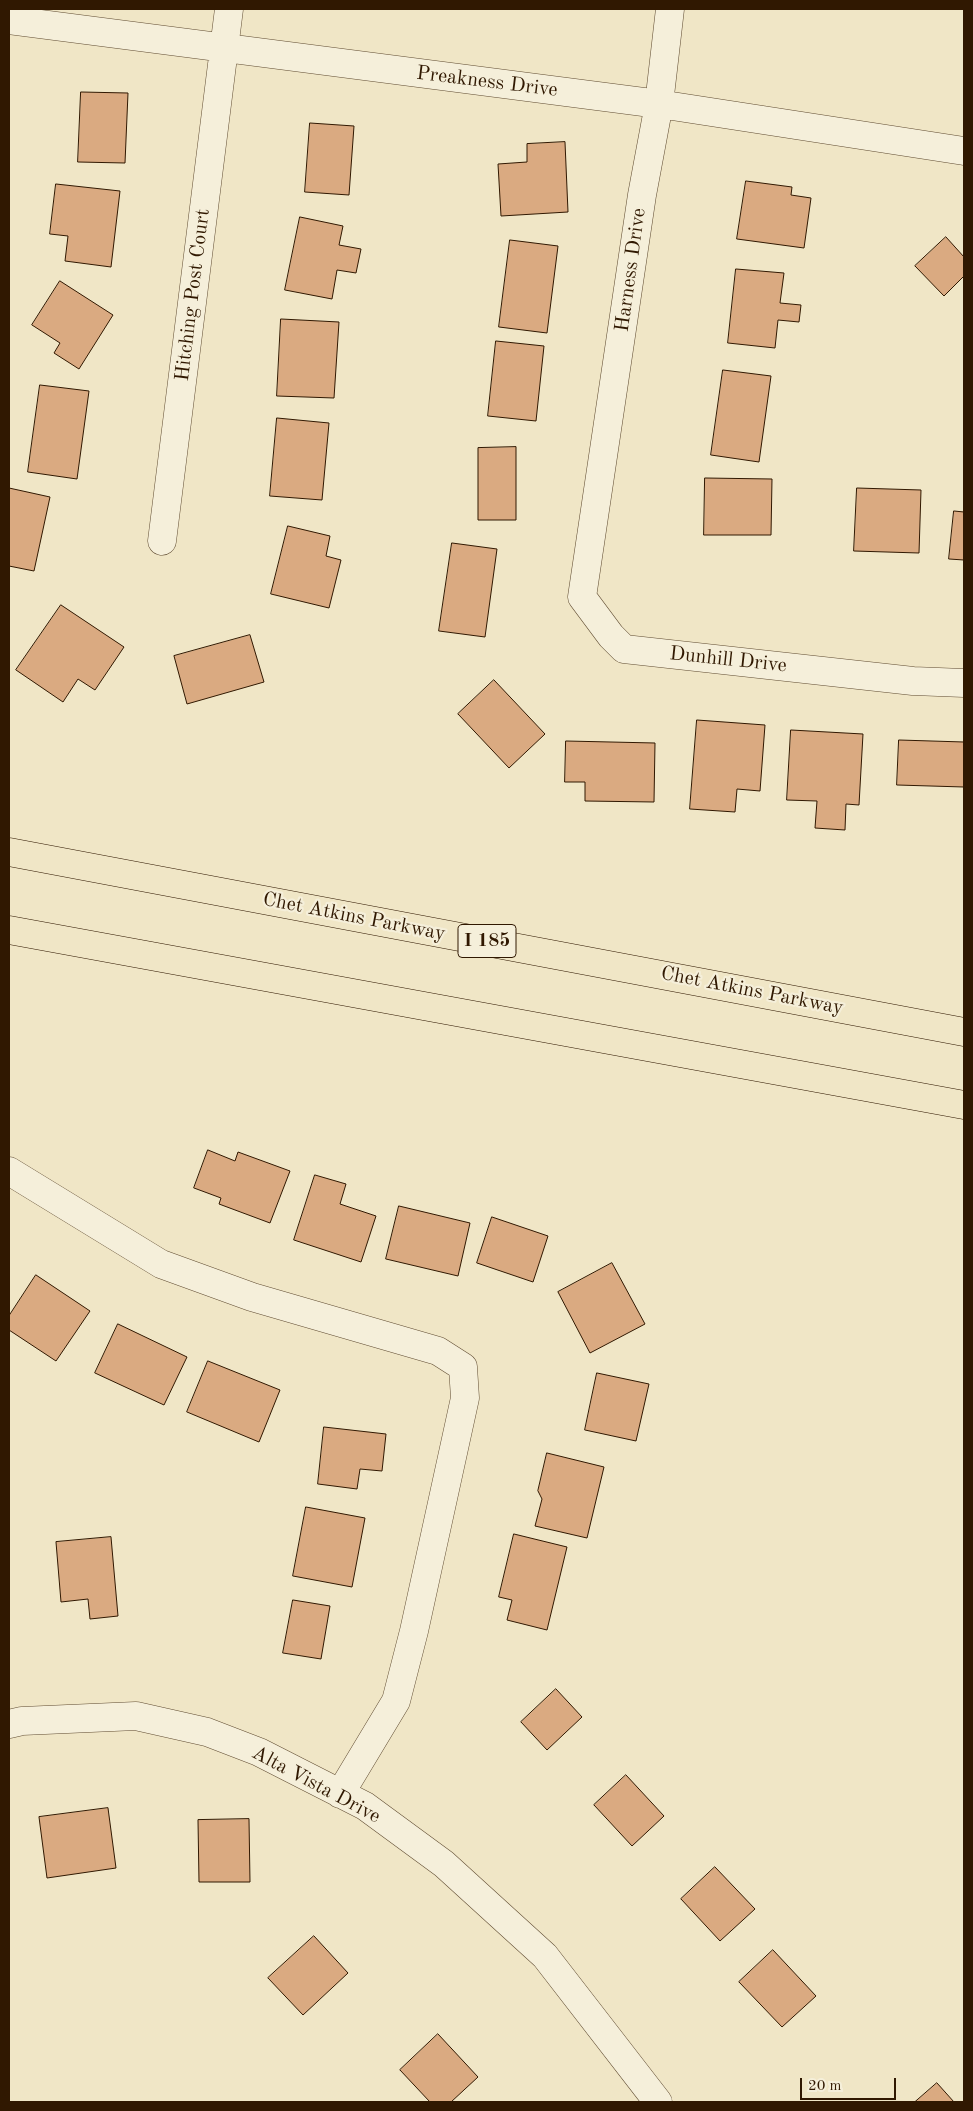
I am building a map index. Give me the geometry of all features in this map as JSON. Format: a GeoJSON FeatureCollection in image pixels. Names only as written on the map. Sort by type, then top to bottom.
{"type":"FeatureCollection","features":[{"type":"Feature","properties":{"kind":"highway","name":"Chet Atkins Parkway"},"geometry":{"type":"LineString","coordinates":[[9,852],[964,1032]]}},
{"type":"Feature","properties":{"kind":"highway"},"geometry":{"type":"LineString","coordinates":[[9,930],[964,1104]]}},
{"type":"Feature","properties":{"kind":"street","name":"Hitching Post Court"},"geometry":{"type":"LineString","coordinates":[[162,541],[229,9]]}},
{"type":"Feature","properties":{"kind":"street","name":"Harness Drive"},"geometry":{"type":"LineString","coordinates":[[592,532],[642,195],[660,104],[670,9]]}},
{"type":"Feature","properties":{"kind":"street","name":"Preakness Drive"},"geometry":{"type":"LineString","coordinates":[[9,20],[660,104],[964,151]]}},
{"type":"Feature","properties":{"kind":"street","name":"Dunhill Drive"},"geometry":{"type":"LineString","coordinates":[[592,532],[582,597],[611,636],[624,649],[913,681],[964,683]]}},
{"type":"Feature","properties":{"kind":"street"},"geometry":{"type":"LineString","coordinates":[[9,1171],[161,1264],[252,1297],[438,1351],[463,1367],[466,1398],[414,1631],[396,1701],[340,1794]]}},
{"type":"Feature","properties":{"kind":"street","name":"Alta Vista Drive"},"geometry":{"type":"LineString","coordinates":[[9,1724],[22,1721],[136,1716],[207,1732],[259,1752],[365,1806],[444,1864],[545,1956],[658,2102]]}},
{"type":"Feature","properties":{"kind":"building"},"geometry":{"type":"Polygon","coordinates":[[[81,92],[128,93],[125,163],[78,162],[81,92]]]}},
{"type":"Feature","properties":{"kind":"building"},"geometry":{"type":"Polygon","coordinates":[[[310,123],[354,126],[349,195],[305,192],[310,123]]]}},
{"type":"Feature","properties":{"kind":"building"},"geometry":{"type":"Polygon","coordinates":[[[565,142],[568,212],[501,216],[498,164],[527,162],[527,144],[565,142]]]}},
{"type":"Feature","properties":{"kind":"building"},"geometry":{"type":"Polygon","coordinates":[[[746,181],[792,187],[791,195],[811,198],[804,248],[737,239],[746,181]]]}},
{"type":"Feature","properties":{"kind":"building"},"geometry":{"type":"Polygon","coordinates":[[[56,184],[120,191],[111,267],[65,261],[68,236],[50,234],[56,184]]]}},
{"type":"Feature","properties":{"kind":"building"},"geometry":{"type":"Polygon","coordinates":[[[300,217],[343,226],[339,245],[361,249],[356,273],[337,270],[332,299],[285,290],[300,217]]]}},
{"type":"Feature","properties":{"kind":"building"},"geometry":{"type":"Polygon","coordinates":[[[946,237],[964,257],[964,276],[944,296],[915,266],[946,237]]]}},
{"type":"Feature","properties":{"kind":"building"},"geometry":{"type":"Polygon","coordinates":[[[510,240],[558,246],[547,333],[499,327],[510,240]]]}},
{"type":"Feature","properties":{"kind":"building"},"geometry":{"type":"Polygon","coordinates":[[[736,269],[784,273],[780,303],[801,305],[799,322],[778,320],[775,348],[728,343],[736,269]]]}},
{"type":"Feature","properties":{"kind":"building"},"geometry":{"type":"Polygon","coordinates":[[[60,281],[113,315],[79,369],[54,353],[60,343],[32,325],[60,281]]]}},
{"type":"Feature","properties":{"kind":"building"},"geometry":{"type":"Polygon","coordinates":[[[281,319],[339,322],[334,398],[277,396],[281,319]]]}},
{"type":"Feature","properties":{"kind":"building"},"geometry":{"type":"Polygon","coordinates":[[[496,341],[544,346],[536,421],[488,416],[496,341]]]}},
{"type":"Feature","properties":{"kind":"building"},"geometry":{"type":"Polygon","coordinates":[[[723,370],[771,376],[759,462],[711,455],[723,370]]]}},
{"type":"Feature","properties":{"kind":"building"},"geometry":{"type":"Polygon","coordinates":[[[40,385],[89,391],[77,479],[28,472],[40,385]]]}},
{"type":"Feature","properties":{"kind":"building"},"geometry":{"type":"Polygon","coordinates":[[[277,418],[329,423],[322,500],[270,496],[277,418]]]}},
{"type":"Feature","properties":{"kind":"building"},"geometry":{"type":"Polygon","coordinates":[[[516,447],[516,520],[478,520],[478,448],[516,447]]]}},
{"type":"Feature","properties":{"kind":"building"},"geometry":{"type":"Polygon","coordinates":[[[705,478],[772,479],[771,535],[704,535],[705,478]]]}},
{"type":"Feature","properties":{"kind":"building"},"geometry":{"type":"Polygon","coordinates":[[[9,488],[50,497],[34,571],[9,566],[9,488]]]}},
{"type":"Feature","properties":{"kind":"building"},"geometry":{"type":"Polygon","coordinates":[[[857,488],[921,490],[919,553],[854,551],[857,488]]]}},
{"type":"Feature","properties":{"kind":"building"},"geometry":{"type":"Polygon","coordinates":[[[954,511],[964,512],[964,560],[949,559],[954,511]]]}},
{"type":"Feature","properties":{"kind":"building"},"geometry":{"type":"Polygon","coordinates":[[[288,526],[330,536],[326,556],[341,560],[329,608],[271,594],[288,526]]]}},
{"type":"Feature","properties":{"kind":"building"},"geometry":{"type":"Polygon","coordinates":[[[452,543],[497,549],[485,637],[439,631],[452,543]]]}},
{"type":"Feature","properties":{"kind":"building"},"geometry":{"type":"Polygon","coordinates":[[[61,605],[124,647],[95,690],[78,679],[63,702],[16,670],[61,605]]]}},
{"type":"Feature","properties":{"kind":"building"},"geometry":{"type":"Polygon","coordinates":[[[250,635],[264,682],[187,704],[174,656],[250,635]]]}},
{"type":"Feature","properties":{"kind":"building"},"geometry":{"type":"Polygon","coordinates":[[[494,680],[545,734],[509,768],[458,714],[494,680]]]}},
{"type":"Feature","properties":{"kind":"building"},"geometry":{"type":"Polygon","coordinates":[[[697,720],[765,725],[760,791],[737,789],[735,812],[690,809],[697,720]]]}},
{"type":"Feature","properties":{"kind":"building"},"geometry":{"type":"Polygon","coordinates":[[[791,730],[863,734],[859,805],[846,804],[845,830],[815,828],[817,801],[787,800],[791,730]]]}},
{"type":"Feature","properties":{"kind":"building"},"geometry":{"type":"Polygon","coordinates":[[[899,740],[964,742],[964,787],[897,785],[899,740]]]}},
{"type":"Feature","properties":{"kind":"building"},"geometry":{"type":"Polygon","coordinates":[[[566,741],[655,743],[654,802],[585,801],[585,782],[565,782],[566,741]]]}},
{"type":"Feature","properties":{"kind":"building"},"geometry":{"type":"Polygon","coordinates":[[[208,1150],[235,1161],[238,1152],[290,1171],[270,1223],[219,1204],[221,1198],[194,1188],[208,1150]]]}},
{"type":"Feature","properties":{"kind":"building"},"geometry":{"type":"Polygon","coordinates":[[[315,1175],[346,1184],[340,1204],[376,1216],[361,1262],[294,1240],[315,1175]]]}},
{"type":"Feature","properties":{"kind":"building"},"geometry":{"type":"Polygon","coordinates":[[[399,1206],[470,1223],[458,1276],[386,1259],[399,1206]]]}},
{"type":"Feature","properties":{"kind":"building"},"geometry":{"type":"Polygon","coordinates":[[[492,1217],[548,1236],[533,1282],[477,1263],[492,1217]]]}},
{"type":"Feature","properties":{"kind":"building"},"geometry":{"type":"Polygon","coordinates":[[[612,1263],[645,1324],[590,1353],[558,1292],[612,1263]]]}},
{"type":"Feature","properties":{"kind":"building"},"geometry":{"type":"Polygon","coordinates":[[[36,1275],[90,1311],[56,1361],[9,1330],[9,1316],[36,1275]]]}},
{"type":"Feature","properties":{"kind":"building"},"geometry":{"type":"Polygon","coordinates":[[[118,1324],[187,1357],[164,1405],[95,1373],[118,1324]]]}},
{"type":"Feature","properties":{"kind":"building"},"geometry":{"type":"Polygon","coordinates":[[[208,1361],[280,1390],[259,1442],[187,1412],[208,1361]]]}},
{"type":"Feature","properties":{"kind":"building"},"geometry":{"type":"Polygon","coordinates":[[[597,1373],[649,1384],[636,1441],[585,1430],[597,1373]]]}},
{"type":"Feature","properties":{"kind":"building"},"geometry":{"type":"Polygon","coordinates":[[[324,1427],[386,1434],[382,1471],[360,1469],[357,1489],[318,1484],[324,1427]]]}},
{"type":"Feature","properties":{"kind":"building"},"geometry":{"type":"Polygon","coordinates":[[[547,1453],[604,1467],[587,1538],[535,1526],[542,1499],[538,1491],[547,1453]]]}},
{"type":"Feature","properties":{"kind":"building"},"geometry":{"type":"Polygon","coordinates":[[[306,1507],[365,1518],[352,1587],[293,1576],[306,1507]]]}},
{"type":"Feature","properties":{"kind":"building"},"geometry":{"type":"Polygon","coordinates":[[[514,1534],[567,1547],[547,1630],[507,1620],[512,1600],[499,1597],[514,1534]]]}},
{"type":"Feature","properties":{"kind":"building"},"geometry":{"type":"Polygon","coordinates":[[[111,1537],[118,1616],[90,1619],[88,1599],[61,1602],[56,1542],[111,1537]]]}},
{"type":"Feature","properties":{"kind":"building"},"geometry":{"type":"Polygon","coordinates":[[[293,1600],[330,1606],[321,1659],[283,1653],[293,1600]]]}},
{"type":"Feature","properties":{"kind":"building"},"geometry":{"type":"Polygon","coordinates":[[[556,1689],[582,1717],[547,1750],[521,1722],[556,1689]]]}},
{"type":"Feature","properties":{"kind":"building"},"geometry":{"type":"Polygon","coordinates":[[[626,1775],[664,1816],[632,1846],[594,1805],[626,1775]]]}},
{"type":"Feature","properties":{"kind":"building"},"geometry":{"type":"Polygon","coordinates":[[[108,1808],[116,1868],[47,1878],[39,1817],[108,1808]]]}},
{"type":"Feature","properties":{"kind":"building"},"geometry":{"type":"Polygon","coordinates":[[[249,1819],[250,1882],[199,1882],[198,1820],[249,1819]]]}},
{"type":"Feature","properties":{"kind":"building"},"geometry":{"type":"Polygon","coordinates":[[[715,1867],[755,1909],[720,1941],[681,1899],[715,1867]]]}},
{"type":"Feature","properties":{"kind":"building"},"geometry":{"type":"Polygon","coordinates":[[[314,1936],[348,1973],[303,2015],[268,1978],[314,1936]]]}},
{"type":"Feature","properties":{"kind":"building"},"geometry":{"type":"Polygon","coordinates":[[[773,1950],[816,1996],[782,2027],[739,1982],[773,1950]]]}},
{"type":"Feature","properties":{"kind":"building"},"geometry":{"type":"Polygon","coordinates":[[[438,2034],[478,2077],[451,2102],[430,2102],[400,2070],[438,2034]]]}},
{"type":"Feature","properties":{"kind":"building"},"geometry":{"type":"Polygon","coordinates":[[[937,2083],[954,2102],[915,2102],[937,2083]]]}}]}
